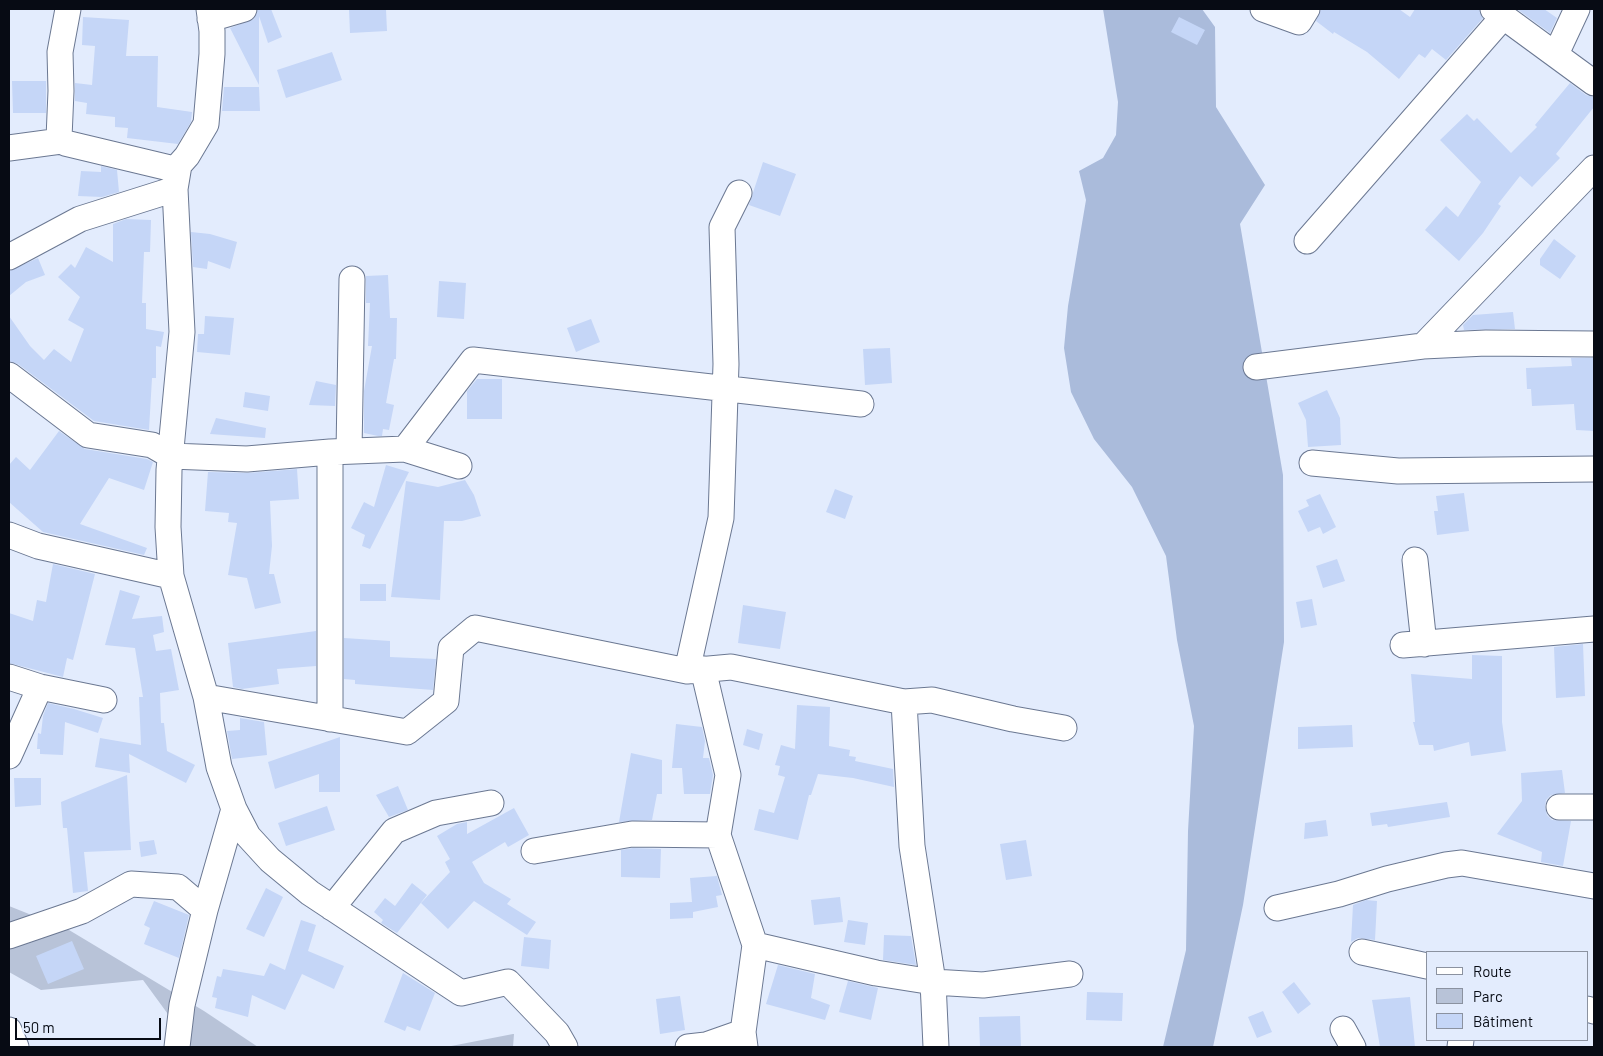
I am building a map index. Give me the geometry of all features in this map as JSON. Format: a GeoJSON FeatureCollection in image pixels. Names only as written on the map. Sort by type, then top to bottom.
{"type":"FeatureCollection","features":[{"type":"Feature","properties":{"kind":"street"},"geometry":{"type":"LineString","coordinates":[[61,141],[59,138],[60,52],[68,9]]}},
{"type":"Feature","properties":{"kind":"street"},"geometry":{"type":"LineString","coordinates":[[244,9],[210,14],[212,54],[206,124],[176,179],[182,332],[171,456],[168,527],[171,576],[206,697],[218,768],[234,809],[248,836],[270,860],[310,893],[461,993],[508,982],[557,1033],[565,1047]]}},
{"type":"Feature","properties":{"kind":"street"},"geometry":{"type":"LineString","coordinates":[[1263,9],[1299,22],[1307,9]]}},
{"type":"Feature","properties":{"kind":"street"},"geometry":{"type":"LineString","coordinates":[[1556,54],[1578,9]]}},
{"type":"Feature","properties":{"kind":"street"},"geometry":{"type":"LineString","coordinates":[[1308,241],[1498,13],[1594,83]]}},
{"type":"Feature","properties":{"kind":"street"},"geometry":{"type":"LineString","coordinates":[[9,148],[61,141],[176,179]]}},
{"type":"Feature","properties":{"kind":"street"},"geometry":{"type":"LineString","coordinates":[[1423,346],[1594,168]]}},
{"type":"Feature","properties":{"kind":"street"},"geometry":{"type":"LineString","coordinates":[[9,257],[80,219],[176,179]]}},
{"type":"Feature","properties":{"kind":"street"},"geometry":{"type":"LineString","coordinates":[[688,1047],[744,1040],[754,944],[718,835],[728,775],[695,670],[721,518],[725,388],[722,227],[739,193]]}},
{"type":"Feature","properties":{"kind":"street"},"geometry":{"type":"LineString","coordinates":[[330,719],[339,452],[352,279]]}},
{"type":"Feature","properties":{"kind":"street"},"geometry":{"type":"LineString","coordinates":[[1256,367],[1423,346],[1594,344]]}},
{"type":"Feature","properties":{"kind":"street"},"geometry":{"type":"LineString","coordinates":[[405,449],[473,360],[861,404]]}},
{"type":"Feature","properties":{"kind":"street"},"geometry":{"type":"LineString","coordinates":[[9,375],[88,435],[152,445],[171,456],[247,459],[405,449],[459,466]]}},
{"type":"Feature","properties":{"kind":"street"},"geometry":{"type":"LineString","coordinates":[[1312,463],[1398,472],[1594,469]]}},
{"type":"Feature","properties":{"kind":"street"},"geometry":{"type":"LineString","coordinates":[[9,535],[38,546],[171,576]]}},
{"type":"Feature","properties":{"kind":"street"},"geometry":{"type":"LineString","coordinates":[[1415,560],[1414,644],[1594,629]]}},
{"type":"Feature","properties":{"kind":"street"},"geometry":{"type":"LineString","coordinates":[[206,697],[407,732],[446,701],[451,648],[475,628],[695,670],[731,667],[904,702],[932,700],[1013,719],[1064,728]]}},
{"type":"Feature","properties":{"kind":"street"},"geometry":{"type":"LineString","coordinates":[[9,677],[40,687],[104,700]]}},
{"type":"Feature","properties":{"kind":"street"},"geometry":{"type":"LineString","coordinates":[[9,756],[40,687]]}},
{"type":"Feature","properties":{"kind":"street"},"geometry":{"type":"LineString","coordinates":[[904,702],[912,846],[933,982],[936,1047]]}},
{"type":"Feature","properties":{"kind":"street"},"geometry":{"type":"LineString","coordinates":[[332,908],[394,830],[436,814],[491,803]]}},
{"type":"Feature","properties":{"kind":"street"},"geometry":{"type":"LineString","coordinates":[[1560,807],[1594,807]]}},
{"type":"Feature","properties":{"kind":"street"},"geometry":{"type":"LineString","coordinates":[[177,1047],[182,1005],[205,910],[234,809]]}},
{"type":"Feature","properties":{"kind":"street"},"geometry":{"type":"LineString","coordinates":[[534,851],[632,834],[718,835]]}},
{"type":"Feature","properties":{"kind":"street"},"geometry":{"type":"LineString","coordinates":[[1277,908],[1339,894],[1429,869],[1462,863],[1594,886]]}},
{"type":"Feature","properties":{"kind":"street"},"geometry":{"type":"LineString","coordinates":[[9,936],[82,911],[132,884],[178,887],[205,910]]}},
{"type":"Feature","properties":{"kind":"street"},"geometry":{"type":"LineString","coordinates":[[754,944],[876,973],[933,982],[983,985],[1070,974]]}},
{"type":"Feature","properties":{"kind":"street"},"geometry":{"type":"LineString","coordinates":[[1362,952],[1426,966]]}},
{"type":"Feature","properties":{"kind":"street"},"geometry":{"type":"LineString","coordinates":[[9,1030],[16,1047]]}},
{"type":"Feature","properties":{"kind":"green space"},"geometry":{"type":"Polygon","coordinates":[[[9,906],[69,930],[204,1011],[258,1047],[192,1047],[143,980],[41,990],[9,972],[9,906]]]}},
{"type":"Feature","properties":{"kind":"green space"},"geometry":{"type":"Polygon","coordinates":[[[513,1034],[513,1047],[446,1047],[513,1034]]]}},
{"type":"Feature","properties":{"kind":"shaded area"},"geometry":{"type":"Polygon","coordinates":[[[1103,9],[1202,9],[1215,27],[1216,107],[1265,185],[1240,224],[1283,475],[1284,642],[1243,905],[1213,1047],[1163,1047],[1186,950],[1188,831],[1194,726],[1177,640],[1166,556],[1132,487],[1094,439],[1071,392],[1064,348],[1068,306],[1086,200],[1079,171],[1103,158],[1116,135],[1118,102],[1103,9]]]}},
{"type":"Feature","properties":{"kind":"building"},"geometry":{"type":"Polygon","coordinates":[[[258,9],[271,9],[282,37],[268,43],[259,16],[259,85],[230,28],[254,19],[258,9]]]}},
{"type":"Feature","properties":{"kind":"building"},"geometry":{"type":"Polygon","coordinates":[[[349,9],[386,9],[387,31],[350,33],[349,9]]]}},
{"type":"Feature","properties":{"kind":"building"},"geometry":{"type":"Polygon","coordinates":[[[1321,9],[1399,9],[1410,17],[1415,9],[1479,9],[1483,18],[1446,60],[1432,49],[1425,58],[1419,54],[1399,79],[1367,52],[1334,32],[1333,34],[1316,21],[1321,9]]]}},
{"type":"Feature","properties":{"kind":"building"},"geometry":{"type":"Polygon","coordinates":[[[1517,9],[1544,9],[1557,18],[1550,33],[1517,9]]]}},
{"type":"Feature","properties":{"kind":"building"},"geometry":{"type":"Polygon","coordinates":[[[83,17],[129,20],[126,56],[158,56],[157,107],[192,112],[191,122],[178,144],[127,138],[128,128],[115,127],[115,117],[86,114],[87,103],[75,101],[75,83],[92,85],[95,46],[82,45],[83,17]]]}},
{"type":"Feature","properties":{"kind":"building"},"geometry":{"type":"Polygon","coordinates":[[[1179,17],[1205,30],[1197,45],[1171,32],[1179,17]]]}},
{"type":"Feature","properties":{"kind":"building"},"geometry":{"type":"Polygon","coordinates":[[[332,52],[342,80],[286,98],[277,70],[332,52]]]}},
{"type":"Feature","properties":{"kind":"building"},"geometry":{"type":"Polygon","coordinates":[[[12,81],[46,81],[46,113],[13,113],[12,81]]]}},
{"type":"Feature","properties":{"kind":"building"},"geometry":{"type":"Polygon","coordinates":[[[1570,83],[1586,95],[1594,97],[1594,107],[1556,154],[1560,158],[1532,187],[1520,176],[1498,204],[1501,206],[1483,233],[1459,261],[1425,230],[1446,206],[1458,217],[1481,182],[1440,140],[1467,114],[1474,121],[1477,118],[1511,153],[1537,127],[1535,125],[1570,83]]]}},
{"type":"Feature","properties":{"kind":"building"},"geometry":{"type":"Polygon","coordinates":[[[224,87],[259,87],[260,111],[222,111],[224,87]]]}},
{"type":"Feature","properties":{"kind":"building"},"geometry":{"type":"Polygon","coordinates":[[[763,162],[796,174],[780,216],[749,205],[763,162]]]}},
{"type":"Feature","properties":{"kind":"building"},"geometry":{"type":"Polygon","coordinates":[[[101,166],[117,170],[119,192],[102,197],[78,196],[81,171],[101,172],[101,166]]]}},
{"type":"Feature","properties":{"kind":"building"},"geometry":{"type":"Polygon","coordinates":[[[126,219],[151,220],[150,252],[144,252],[142,303],[146,303],[146,329],[164,332],[161,347],[156,346],[156,378],[152,378],[149,430],[94,421],[18,364],[9,361],[9,316],[30,346],[44,360],[54,349],[71,362],[84,329],[68,320],[80,297],[58,277],[71,264],[75,268],[86,247],[113,262],[113,224],[126,219]]]}},
{"type":"Feature","properties":{"kind":"building"},"geometry":{"type":"Polygon","coordinates":[[[191,232],[210,234],[237,242],[230,269],[208,261],[207,269],[193,267],[191,232]]]}},
{"type":"Feature","properties":{"kind":"building"},"geometry":{"type":"Polygon","coordinates":[[[1554,239],[1576,256],[1560,279],[1540,265],[1540,259],[1554,239]]]}},
{"type":"Feature","properties":{"kind":"building"},"geometry":{"type":"Polygon","coordinates":[[[38,258],[45,275],[26,282],[9,296],[9,271],[38,258]]]}},
{"type":"Feature","properties":{"kind":"building"},"geometry":{"type":"Polygon","coordinates":[[[388,275],[390,318],[397,318],[396,359],[394,359],[386,403],[394,405],[389,430],[383,429],[382,436],[378,436],[364,433],[364,391],[372,346],[368,346],[370,303],[366,303],[366,276],[388,275]]]}},
{"type":"Feature","properties":{"kind":"building"},"geometry":{"type":"Polygon","coordinates":[[[439,281],[466,283],[464,319],[437,317],[439,281]]]}},
{"type":"Feature","properties":{"kind":"building"},"geometry":{"type":"Polygon","coordinates":[[[1513,312],[1515,329],[1464,330],[1463,325],[1473,315],[1513,312]]]}},
{"type":"Feature","properties":{"kind":"building"},"geometry":{"type":"Polygon","coordinates":[[[205,316],[234,318],[230,355],[197,352],[198,334],[204,334],[205,316]]]}},
{"type":"Feature","properties":{"kind":"building"},"geometry":{"type":"Polygon","coordinates":[[[591,319],[600,342],[576,352],[567,328],[591,319]]]}},
{"type":"Feature","properties":{"kind":"building"},"geometry":{"type":"Polygon","coordinates":[[[890,348],[892,383],[865,385],[863,349],[890,348]]]}},
{"type":"Feature","properties":{"kind":"building"},"geometry":{"type":"Polygon","coordinates":[[[1571,358],[1594,358],[1594,431],[1576,430],[1574,404],[1532,406],[1531,389],[1527,389],[1526,368],[1572,366],[1571,358]]]}},
{"type":"Feature","properties":{"kind":"building"},"geometry":{"type":"Polygon","coordinates":[[[477,379],[502,379],[502,419],[467,419],[467,391],[477,379]]]}},
{"type":"Feature","properties":{"kind":"building"},"geometry":{"type":"Polygon","coordinates":[[[316,381],[336,385],[335,406],[309,405],[316,381]]]}},
{"type":"Feature","properties":{"kind":"building"},"geometry":{"type":"Polygon","coordinates":[[[1327,390],[1340,418],[1341,445],[1308,447],[1306,420],[1298,403],[1327,390]]]}},
{"type":"Feature","properties":{"kind":"building"},"geometry":{"type":"Polygon","coordinates":[[[245,392],[270,396],[268,411],[243,407],[245,392]]]}},
{"type":"Feature","properties":{"kind":"building"},"geometry":{"type":"Polygon","coordinates":[[[216,418],[266,428],[265,438],[210,434],[216,418]]]}},
{"type":"Feature","properties":{"kind":"building"},"geometry":{"type":"Polygon","coordinates":[[[59,431],[85,449],[147,459],[153,462],[144,490],[109,478],[80,524],[147,548],[144,555],[43,532],[9,502],[9,465],[16,457],[30,470],[59,431]]]}},
{"type":"Feature","properties":{"kind":"building"},"geometry":{"type":"Polygon","coordinates":[[[386,465],[409,472],[370,549],[362,546],[365,535],[351,528],[364,502],[374,507],[386,465]]]}},
{"type":"Feature","properties":{"kind":"building"},"geometry":{"type":"Polygon","coordinates":[[[297,469],[299,499],[270,501],[272,546],[269,574],[274,574],[281,603],[255,609],[247,578],[228,575],[237,523],[228,522],[229,513],[205,511],[208,472],[248,473],[297,469]]]}},
{"type":"Feature","properties":{"kind":"building"},"geometry":{"type":"Polygon","coordinates":[[[465,480],[474,495],[481,516],[462,521],[444,521],[440,600],[391,597],[406,481],[438,487],[465,480]]]}},
{"type":"Feature","properties":{"kind":"building"},"geometry":{"type":"Polygon","coordinates":[[[835,489],[853,496],[845,519],[826,512],[835,489]]]}},
{"type":"Feature","properties":{"kind":"building"},"geometry":{"type":"Polygon","coordinates":[[[1464,493],[1469,531],[1437,535],[1434,511],[1438,511],[1436,496],[1464,493]]]}},
{"type":"Feature","properties":{"kind":"building"},"geometry":{"type":"Polygon","coordinates":[[[1320,494],[1336,527],[1323,534],[1320,527],[1308,532],[1298,511],[1309,506],[1306,500],[1320,494]]]}},
{"type":"Feature","properties":{"kind":"building"},"geometry":{"type":"Polygon","coordinates":[[[1337,559],[1345,581],[1323,588],[1316,566],[1337,559]]]}},
{"type":"Feature","properties":{"kind":"building"},"geometry":{"type":"Polygon","coordinates":[[[53,564],[95,574],[73,660],[67,658],[63,677],[9,663],[9,613],[33,621],[37,600],[46,602],[53,564]]]}},
{"type":"Feature","properties":{"kind":"building"},"geometry":{"type":"Polygon","coordinates":[[[360,584],[386,584],[386,601],[360,601],[360,584]]]}},
{"type":"Feature","properties":{"kind":"building"},"geometry":{"type":"Polygon","coordinates":[[[120,590],[140,596],[132,619],[162,616],[164,632],[153,635],[156,651],[171,649],[179,690],[160,693],[161,723],[164,723],[167,751],[195,765],[186,783],[129,754],[130,773],[95,767],[100,738],[141,745],[139,697],[143,697],[135,648],[105,645],[120,590]]]}},
{"type":"Feature","properties":{"kind":"building"},"geometry":{"type":"Polygon","coordinates":[[[1312,599],[1317,625],[1301,628],[1296,602],[1312,599]]]}},
{"type":"Feature","properties":{"kind":"building"},"geometry":{"type":"Polygon","coordinates":[[[743,605],[786,612],[780,649],[738,643],[743,605]]]}},
{"type":"Feature","properties":{"kind":"building"},"geometry":{"type":"Polygon","coordinates":[[[316,631],[316,666],[277,669],[279,684],[242,689],[233,687],[228,643],[316,631]]]}},
{"type":"Feature","properties":{"kind":"building"},"geometry":{"type":"Polygon","coordinates":[[[344,638],[390,641],[390,657],[436,659],[433,690],[355,684],[355,680],[344,679],[344,638]]]}},
{"type":"Feature","properties":{"kind":"building"},"geometry":{"type":"Polygon","coordinates":[[[1583,644],[1585,696],[1556,698],[1554,647],[1583,644]]]}},
{"type":"Feature","properties":{"kind":"building"},"geometry":{"type":"Polygon","coordinates":[[[1472,655],[1502,656],[1502,722],[1506,751],[1471,756],[1469,742],[1434,751],[1433,745],[1419,745],[1413,722],[1415,722],[1411,674],[1472,679],[1472,655]]]}},
{"type":"Feature","properties":{"kind":"building"},"geometry":{"type":"Polygon","coordinates":[[[48,703],[103,718],[98,733],[65,722],[63,755],[40,754],[40,749],[37,749],[38,733],[41,734],[43,716],[48,703]]]}},
{"type":"Feature","properties":{"kind":"building"},"geometry":{"type":"Polygon","coordinates":[[[797,705],[830,707],[829,746],[850,750],[849,756],[856,757],[855,761],[893,769],[894,787],[853,778],[818,774],[811,795],[809,795],[798,840],[754,830],[759,809],[774,813],[785,777],[778,775],[780,766],[775,765],[781,745],[795,749],[797,705]]]}},
{"type":"Feature","properties":{"kind":"building"},"geometry":{"type":"Polygon","coordinates":[[[240,718],[264,722],[267,755],[232,759],[227,731],[240,730],[240,718]]]}},
{"type":"Feature","properties":{"kind":"building"},"geometry":{"type":"Polygon","coordinates":[[[676,724],[702,727],[705,741],[703,758],[709,758],[713,775],[710,794],[684,794],[682,768],[672,768],[676,724]]]}},
{"type":"Feature","properties":{"kind":"building"},"geometry":{"type":"Polygon","coordinates":[[[1352,725],[1353,747],[1298,749],[1298,727],[1352,725]]]}},
{"type":"Feature","properties":{"kind":"building"},"geometry":{"type":"Polygon","coordinates":[[[747,729],[763,734],[759,750],[743,745],[747,729]]]}},
{"type":"Feature","properties":{"kind":"building"},"geometry":{"type":"Polygon","coordinates":[[[340,737],[340,792],[319,792],[319,774],[275,789],[268,762],[340,737]]]}},
{"type":"Feature","properties":{"kind":"building"},"geometry":{"type":"Polygon","coordinates":[[[631,753],[662,760],[662,794],[657,794],[652,820],[619,822],[631,753]]]}},
{"type":"Feature","properties":{"kind":"building"},"geometry":{"type":"Polygon","coordinates":[[[1562,770],[1565,793],[1551,795],[1546,800],[1545,807],[1547,815],[1552,820],[1571,821],[1563,866],[1541,862],[1542,852],[1497,834],[1522,801],[1521,773],[1562,770]]]}},
{"type":"Feature","properties":{"kind":"building"},"geometry":{"type":"Polygon","coordinates":[[[127,775],[131,850],[84,852],[88,891],[73,893],[67,828],[63,828],[61,802],[127,775]]]}},
{"type":"Feature","properties":{"kind":"building"},"geometry":{"type":"Polygon","coordinates":[[[14,778],[41,778],[41,805],[15,807],[14,778]]]}},
{"type":"Feature","properties":{"kind":"building"},"geometry":{"type":"Polygon","coordinates":[[[398,786],[408,810],[389,817],[376,795],[398,786]]]}},
{"type":"Feature","properties":{"kind":"building"},"geometry":{"type":"Polygon","coordinates":[[[1447,802],[1450,817],[1388,827],[1387,824],[1372,826],[1370,813],[1447,802]]]}},
{"type":"Feature","properties":{"kind":"building"},"geometry":{"type":"Polygon","coordinates":[[[327,806],[335,830],[286,846],[278,823],[327,806]]]}},
{"type":"Feature","properties":{"kind":"building"},"geometry":{"type":"Polygon","coordinates":[[[514,808],[529,835],[508,847],[505,842],[472,862],[484,883],[511,899],[507,904],[536,922],[527,935],[474,901],[448,929],[421,903],[450,872],[445,862],[450,859],[437,836],[457,824],[467,822],[467,834],[514,808]]]}},
{"type":"Feature","properties":{"kind":"building"},"geometry":{"type":"Polygon","coordinates":[[[1326,820],[1328,836],[1304,839],[1305,823],[1326,820]]]}},
{"type":"Feature","properties":{"kind":"building"},"geometry":{"type":"Polygon","coordinates":[[[154,840],[157,854],[141,857],[139,842],[154,840]]]}},
{"type":"Feature","properties":{"kind":"building"},"geometry":{"type":"Polygon","coordinates":[[[1026,840],[1032,876],[1006,880],[1000,844],[1026,840]]]}},
{"type":"Feature","properties":{"kind":"building"},"geometry":{"type":"Polygon","coordinates":[[[633,848],[661,849],[660,878],[621,877],[621,850],[633,848]]]}},
{"type":"Feature","properties":{"kind":"building"},"geometry":{"type":"Polygon","coordinates":[[[717,876],[722,895],[716,896],[718,907],[693,912],[693,918],[670,919],[670,903],[692,902],[690,878],[717,876]]]}},
{"type":"Feature","properties":{"kind":"building"},"geometry":{"type":"Polygon","coordinates":[[[412,883],[427,895],[397,933],[381,923],[383,920],[374,912],[385,898],[395,906],[412,883]]]}},
{"type":"Feature","properties":{"kind":"building"},"geometry":{"type":"Polygon","coordinates":[[[266,888],[283,897],[264,937],[246,929],[266,888]]]}},
{"type":"Feature","properties":{"kind":"building"},"geometry":{"type":"Polygon","coordinates":[[[840,897],[843,922],[814,925],[811,900],[840,897]]]}},
{"type":"Feature","properties":{"kind":"building"},"geometry":{"type":"Polygon","coordinates":[[[1366,900],[1377,901],[1375,940],[1358,938],[1351,942],[1353,905],[1366,900]]]}},
{"type":"Feature","properties":{"kind":"building"},"geometry":{"type":"Polygon","coordinates":[[[154,901],[189,915],[179,958],[144,944],[150,928],[144,925],[154,901]]]}},
{"type":"Feature","properties":{"kind":"building"},"geometry":{"type":"Polygon","coordinates":[[[301,920],[316,925],[308,951],[344,966],[334,989],[302,974],[285,1010],[252,995],[248,1017],[215,1008],[217,998],[212,997],[217,976],[221,977],[223,969],[264,976],[270,963],[285,970],[301,920]]]}},
{"type":"Feature","properties":{"kind":"building"},"geometry":{"type":"Polygon","coordinates":[[[848,920],[868,923],[865,945],[844,942],[848,920]]]}},
{"type":"Feature","properties":{"kind":"building"},"geometry":{"type":"Polygon","coordinates":[[[884,935],[911,936],[916,965],[883,960],[884,935]]]}},
{"type":"Feature","properties":{"kind":"building"},"geometry":{"type":"Polygon","coordinates":[[[524,937],[551,940],[549,969],[521,966],[524,937]]]}},
{"type":"Feature","properties":{"kind":"building"},"geometry":{"type":"Polygon","coordinates":[[[72,941],[84,969],[48,984],[36,956],[72,941]]]}},
{"type":"Feature","properties":{"kind":"building"},"geometry":{"type":"Polygon","coordinates":[[[778,965],[815,974],[811,998],[830,1005],[825,1020],[766,1004],[778,965]]]}},
{"type":"Feature","properties":{"kind":"building"},"geometry":{"type":"Polygon","coordinates":[[[403,973],[435,993],[420,1031],[407,1026],[405,1031],[384,1022],[403,973]]]}},
{"type":"Feature","properties":{"kind":"building"},"geometry":{"type":"Polygon","coordinates":[[[848,981],[878,988],[871,1020],[839,1012],[848,981]]]}},
{"type":"Feature","properties":{"kind":"building"},"geometry":{"type":"Polygon","coordinates":[[[1294,982],[1311,1004],[1298,1014],[1282,992],[1294,982]]]}},
{"type":"Feature","properties":{"kind":"building"},"geometry":{"type":"Polygon","coordinates":[[[1087,992],[1123,993],[1122,1021],[1086,1020],[1087,992]]]}},
{"type":"Feature","properties":{"kind":"building"},"geometry":{"type":"Polygon","coordinates":[[[680,996],[685,1030],[660,1034],[656,999],[680,996]]]}},
{"type":"Feature","properties":{"kind":"building"},"geometry":{"type":"Polygon","coordinates":[[[1410,997],[1415,1047],[1380,1047],[1372,1000],[1410,997]]]}},
{"type":"Feature","properties":{"kind":"building"},"geometry":{"type":"Polygon","coordinates":[[[1263,1011],[1272,1032],[1257,1038],[1248,1017],[1263,1011]]]}},
{"type":"Feature","properties":{"kind":"building"},"geometry":{"type":"Polygon","coordinates":[[[1020,1016],[1021,1047],[980,1047],[979,1017],[1020,1016]]]}}]}
